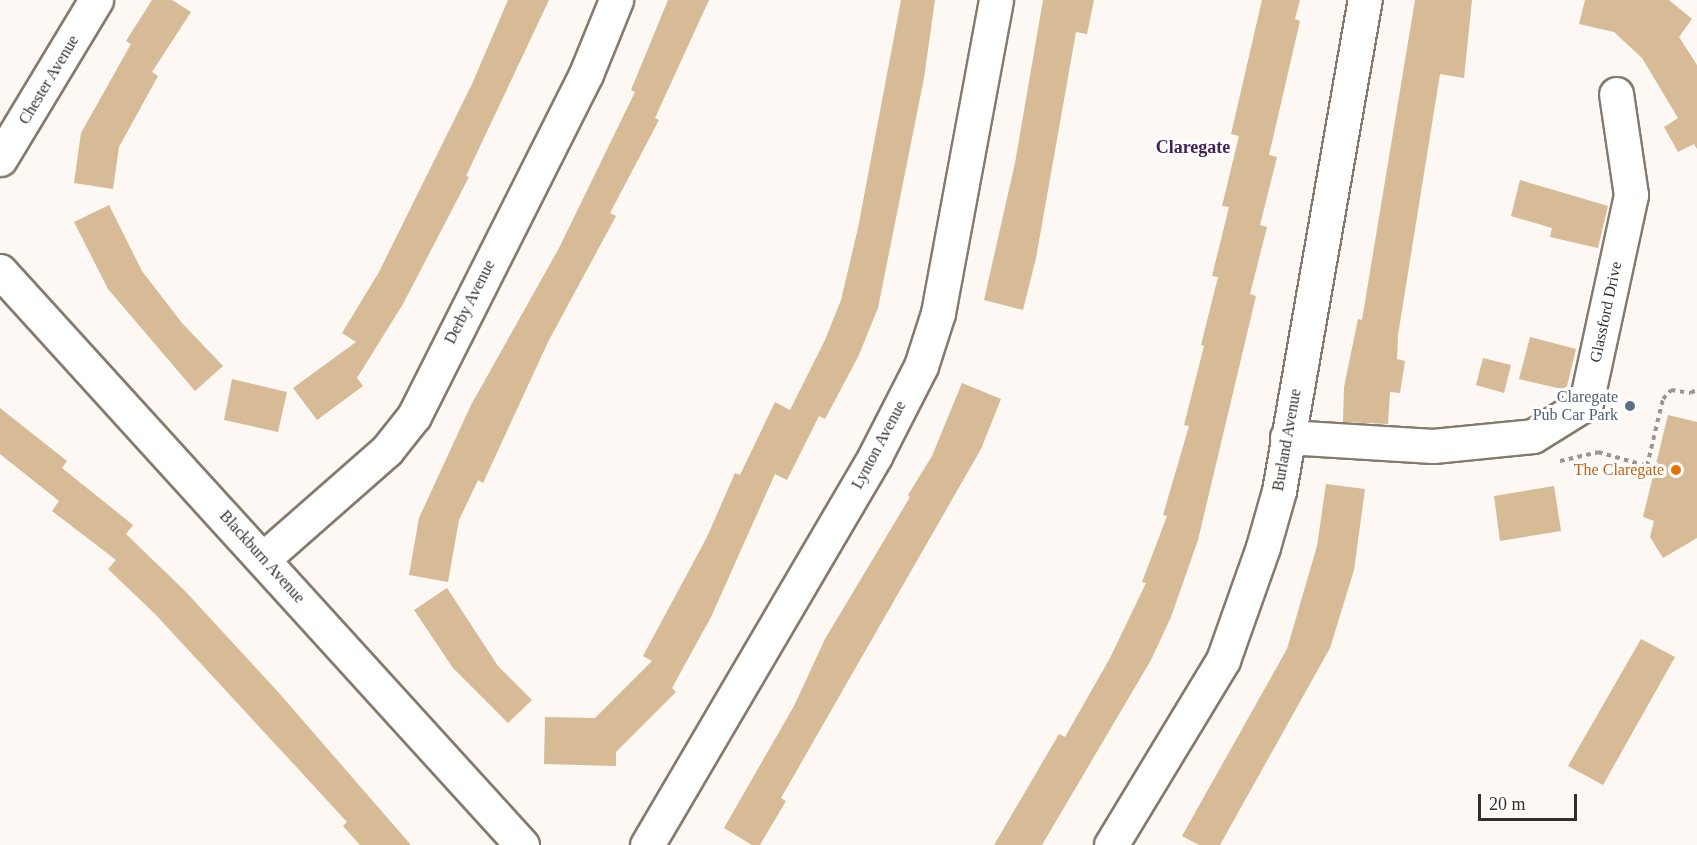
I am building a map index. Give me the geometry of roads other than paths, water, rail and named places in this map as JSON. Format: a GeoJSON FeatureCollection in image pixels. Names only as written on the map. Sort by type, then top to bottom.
{"type":"FeatureCollection","features":[{"type":"Feature","properties":{"kind":"street","name":"Chester Avenue"},"geometry":{"type":"LineString","coordinates":[[0,159],[96,0]]}},
{"type":"Feature","properties":{"kind":"street","name":"Derby Avenue"},"geometry":{"type":"LineString","coordinates":[[263,559],[387,450],[414,416],[586,74],[616,0]]}},
{"type":"Feature","properties":{"kind":"street","name":"Lynton Avenue"},"geometry":{"type":"LineString","coordinates":[[646,845],[875,456],[921,366],[938,313],[996,0]]}},
{"type":"Feature","properties":{"kind":"street","name":"Burland Avenue"},"geometry":{"type":"LineString","coordinates":[[1112,845],[1223,660],[1263,547],[1279,490],[1365,0]]}},
{"type":"Feature","properties":{"kind":"street","name":"Glassford Drive"},"geometry":{"type":"LineString","coordinates":[[1287,437],[1433,446],[1533,436],[1586,403],[1631,195],[1616,94]]}},
{"type":"Feature","properties":{"kind":"street","name":"Blackburn Avenue"},"geometry":{"type":"LineString","coordinates":[[0,271],[522,845]]}},
{"type":"Feature","properties":{"kind":"place","name":"Claregate Pub Car Park"},"geometry":{"type":"Point","coordinates":[1630,406]}},
{"type":"Feature","properties":{"kind":"place","name":"The Claregate"},"geometry":{"type":"Point","coordinates":[1676,470]}},
{"type":"Feature","properties":{"kind":"district","name":"Claregate"},"geometry":{"type":"Point","coordinates":[1193,147]}}]}
